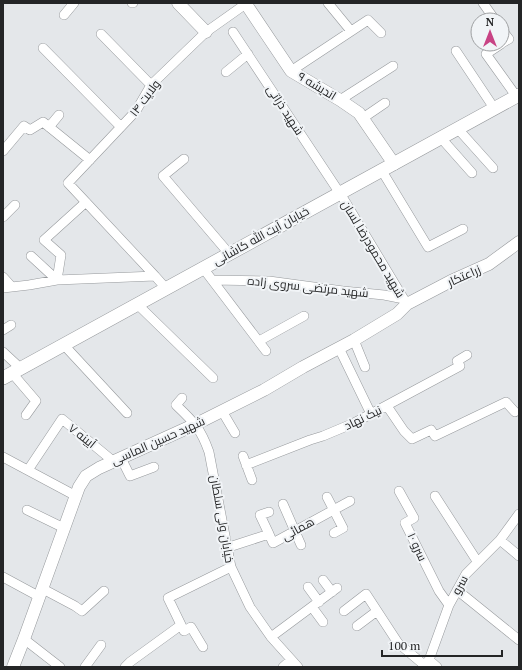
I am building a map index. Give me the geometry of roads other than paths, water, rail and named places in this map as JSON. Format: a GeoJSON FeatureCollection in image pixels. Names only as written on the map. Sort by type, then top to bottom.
{"type":"FeatureCollection","features":[{"type":"Feature","properties":{"kind":"main road","name":"خیابان آیت الله کاشانی"},"geometry":{"type":"LineString","coordinates":[[9,372],[203,268],[339,191],[382,170],[393,162],[492,105],[517,93]]}},
{"type":"Feature","properties":{"kind":"main road","name":"خیابان آیت الله کاشانی"},"geometry":{"type":"LineString","coordinates":[[9,372],[159,281],[226,250],[441,138],[517,93]]}},
{"type":"Feature","properties":{"kind":"street"},"geometry":{"type":"LineString","coordinates":[[64,15],[74,3]]}},
{"type":"Feature","properties":{"kind":"street"},"geometry":{"type":"LineString","coordinates":[[178,3],[206,32]]}},
{"type":"Feature","properties":{"kind":"street","name":"ولایت ۱۴"},"geometry":{"type":"LineString","coordinates":[[86,202],[68,183],[136,111],[151,85],[206,32],[246,3]]}},
{"type":"Feature","properties":{"kind":"street","name":"اندیشه ۹"},"geometry":{"type":"LineString","coordinates":[[246,3],[291,71],[359,113],[393,162]]}},
{"type":"Feature","properties":{"kind":"street"},"geometry":{"type":"LineString","coordinates":[[328,3],[351,31]]}},
{"type":"Feature","properties":{"kind":"street"},"geometry":{"type":"LineString","coordinates":[[483,3],[489,12]]}},
{"type":"Feature","properties":{"kind":"street"},"geometry":{"type":"LineString","coordinates":[[291,71],[368,20],[381,33]]}},
{"type":"Feature","properties":{"kind":"street","name":"شهید ذراتی"},"geometry":{"type":"LineString","coordinates":[[233,32],[339,191]]}},
{"type":"Feature","properties":{"kind":"street"},"geometry":{"type":"LineString","coordinates":[[101,34],[151,85]]}},
{"type":"Feature","properties":{"kind":"street"},"geometry":{"type":"LineString","coordinates":[[44,48],[121,127]]}},
{"type":"Feature","properties":{"kind":"street"},"geometry":{"type":"LineString","coordinates":[[456,51],[492,105]]}},
{"type":"Feature","properties":{"kind":"street"},"geometry":{"type":"LineString","coordinates":[[489,52],[486,54],[517,93]]}},
{"type":"Feature","properties":{"kind":"street"},"geometry":{"type":"LineString","coordinates":[[226,72],[248,54]]}},
{"type":"Feature","properties":{"kind":"street"},"geometry":{"type":"LineString","coordinates":[[340,100],[393,66]]}},
{"type":"Feature","properties":{"kind":"street"},"geometry":{"type":"LineString","coordinates":[[363,118],[385,103]]}},
{"type":"Feature","properties":{"kind":"street"},"geometry":{"type":"LineString","coordinates":[[49,127],[59,115]]}},
{"type":"Feature","properties":{"kind":"street"},"geometry":{"type":"LineString","coordinates":[[3,151],[24,126],[30,130],[43,122],[90,160]]}},
{"type":"Feature","properties":{"kind":"street"},"geometry":{"type":"LineString","coordinates":[[458,129],[493,168]]}},
{"type":"Feature","properties":{"kind":"street"},"geometry":{"type":"LineString","coordinates":[[441,138],[472,173]]}},
{"type":"Feature","properties":{"kind":"street"},"geometry":{"type":"LineString","coordinates":[[184,159],[163,176],[226,250]]}},
{"type":"Feature","properties":{"kind":"street"},"geometry":{"type":"LineString","coordinates":[[382,170],[428,247],[463,229]]}},
{"type":"Feature","properties":{"kind":"street","name":"شهید محمودرضا لسان"},"geometry":{"type":"LineString","coordinates":[[339,191],[405,302]]}},
{"type":"Feature","properties":{"kind":"street"},"geometry":{"type":"LineString","coordinates":[[57,280],[61,255],[44,240],[86,202],[159,281]]}},
{"type":"Feature","properties":{"kind":"street"},"geometry":{"type":"LineString","coordinates":[[3,217],[15,205]]}},
{"type":"Feature","properties":{"kind":"street","name":"زراعتکار"},"geometry":{"type":"LineString","coordinates":[[405,302],[489,264],[519,242]]}},
{"type":"Feature","properties":{"kind":"street"},"geometry":{"type":"LineString","coordinates":[[31,256],[57,280]]}},
{"type":"Feature","properties":{"kind":"street"},"geometry":{"type":"LineString","coordinates":[[203,268],[266,351]]}},
{"type":"Feature","properties":{"kind":"street"},"geometry":{"type":"LineString","coordinates":[[3,277],[8,287],[57,280],[159,281]]}},
{"type":"Feature","properties":{"kind":"street","name":"شهید مرتضی سروی زاده"},"geometry":{"type":"LineString","coordinates":[[212,280],[269,281],[384,295],[405,302]]}},
{"type":"Feature","properties":{"kind":"street","name":"شهید حسین الماسی"},"geometry":{"type":"LineString","coordinates":[[13,667],[81,482],[86,476],[117,459],[196,424],[264,390],[354,340],[397,314],[405,302]]}},
{"type":"Feature","properties":{"kind":"street"},"geometry":{"type":"LineString","coordinates":[[137,304],[213,378]]}},
{"type":"Feature","properties":{"kind":"street"},"geometry":{"type":"LineString","coordinates":[[259,341],[304,316]]}},
{"type":"Feature","properties":{"kind":"street"},"geometry":{"type":"LineString","coordinates":[[354,340],[365,367]]}},
{"type":"Feature","properties":{"kind":"street"},"geometry":{"type":"LineString","coordinates":[[63,344],[127,413]]}},
{"type":"Feature","properties":{"kind":"street"},"geometry":{"type":"LineString","coordinates":[[339,348],[371,414]]}},
{"type":"Feature","properties":{"kind":"street"},"geometry":{"type":"LineString","coordinates":[[3,352],[9,372],[36,401],[26,415]]}},
{"type":"Feature","properties":{"kind":"street","name":"نیک نهاد"},"geometry":{"type":"LineString","coordinates":[[246,465],[323,436],[371,414],[460,366],[457,361],[467,355]]}},
{"type":"Feature","properties":{"kind":"street","name":"خیابان ولی سلطان"},"geometry":{"type":"LineString","coordinates":[[182,398],[176,405],[196,424],[206,442],[230,567],[250,607],[271,637],[298,667]]}},
{"type":"Feature","properties":{"kind":"street"},"geometry":{"type":"LineString","coordinates":[[387,406],[404,431],[412,439],[431,430],[435,436],[506,402],[515,412]]}},
{"type":"Feature","properties":{"kind":"street"},"geometry":{"type":"LineString","coordinates":[[222,411],[235,433]]}},
{"type":"Feature","properties":{"kind":"street","name":"آیینه ۷"},"geometry":{"type":"LineString","coordinates":[[28,470],[62,420],[117,459]]}},
{"type":"Feature","properties":{"kind":"street"},"geometry":{"type":"LineString","coordinates":[[243,456],[252,480]]}},
{"type":"Feature","properties":{"kind":"street"},"geometry":{"type":"LineString","coordinates":[[3,457],[76,496]]}},
{"type":"Feature","properties":{"kind":"street"},"geometry":{"type":"LineString","coordinates":[[117,459],[130,476],[154,467]]}},
{"type":"Feature","properties":{"kind":"street","name":"سرو ۱۰"},"geometry":{"type":"LineString","coordinates":[[399,491],[414,518],[405,523],[439,591],[450,605]]}},
{"type":"Feature","properties":{"kind":"street"},"geometry":{"type":"LineString","coordinates":[[435,496],[477,561]]}},
{"type":"Feature","properties":{"kind":"street"},"geometry":{"type":"LineString","coordinates":[[327,497],[343,528],[334,533]]}},
{"type":"Feature","properties":{"kind":"street","name":"همائی"},"geometry":{"type":"LineString","coordinates":[[226,548],[269,534],[273,543],[350,501]]}},
{"type":"Feature","properties":{"kind":"street"},"geometry":{"type":"LineString","coordinates":[[283,504],[301,546]]}},
{"type":"Feature","properties":{"kind":"street"},"geometry":{"type":"LineString","coordinates":[[27,510],[64,528]]}},
{"type":"Feature","properties":{"kind":"street"},"geometry":{"type":"LineString","coordinates":[[269,512],[260,515],[269,534]]}},
{"type":"Feature","properties":{"kind":"street","name":"سرو"},"geometry":{"type":"LineString","coordinates":[[424,664],[450,605],[466,574],[477,561],[500,540],[519,514]]}},
{"type":"Feature","properties":{"kind":"street"},"geometry":{"type":"LineString","coordinates":[[500,540],[519,556]]}},
{"type":"Feature","properties":{"kind":"street"},"geometry":{"type":"LineString","coordinates":[[203,647],[191,627],[184,631],[168,598],[230,567]]}},
{"type":"Feature","properties":{"kind":"street"},"geometry":{"type":"LineString","coordinates":[[3,577],[75,606],[82,611],[104,592]]}},
{"type":"Feature","properties":{"kind":"street"},"geometry":{"type":"LineString","coordinates":[[271,637],[335,590],[323,580]]}},
{"type":"Feature","properties":{"kind":"street"},"geometry":{"type":"LineString","coordinates":[[308,587],[323,622]]}},
{"type":"Feature","properties":{"kind":"street"},"geometry":{"type":"LineString","coordinates":[[457,590],[516,638]]}},
{"type":"Feature","properties":{"kind":"street"},"geometry":{"type":"LineString","coordinates":[[344,610],[366,594],[398,643],[424,664],[438,667]]}},
{"type":"Feature","properties":{"kind":"street"},"geometry":{"type":"LineString","coordinates":[[356,626],[377,611]]}},
{"type":"Feature","properties":{"kind":"street"},"geometry":{"type":"LineString","coordinates":[[125,667],[181,625]]}},
{"type":"Feature","properties":{"kind":"street"},"geometry":{"type":"LineString","coordinates":[[24,639],[60,667]]}},
{"type":"Feature","properties":{"kind":"street"},"geometry":{"type":"LineString","coordinates":[[85,667],[101,645]]}},
{"type":"Feature","properties":{"kind":"street"},"geometry":{"type":"LineString","coordinates":[[283,667],[291,660]]}}]}
